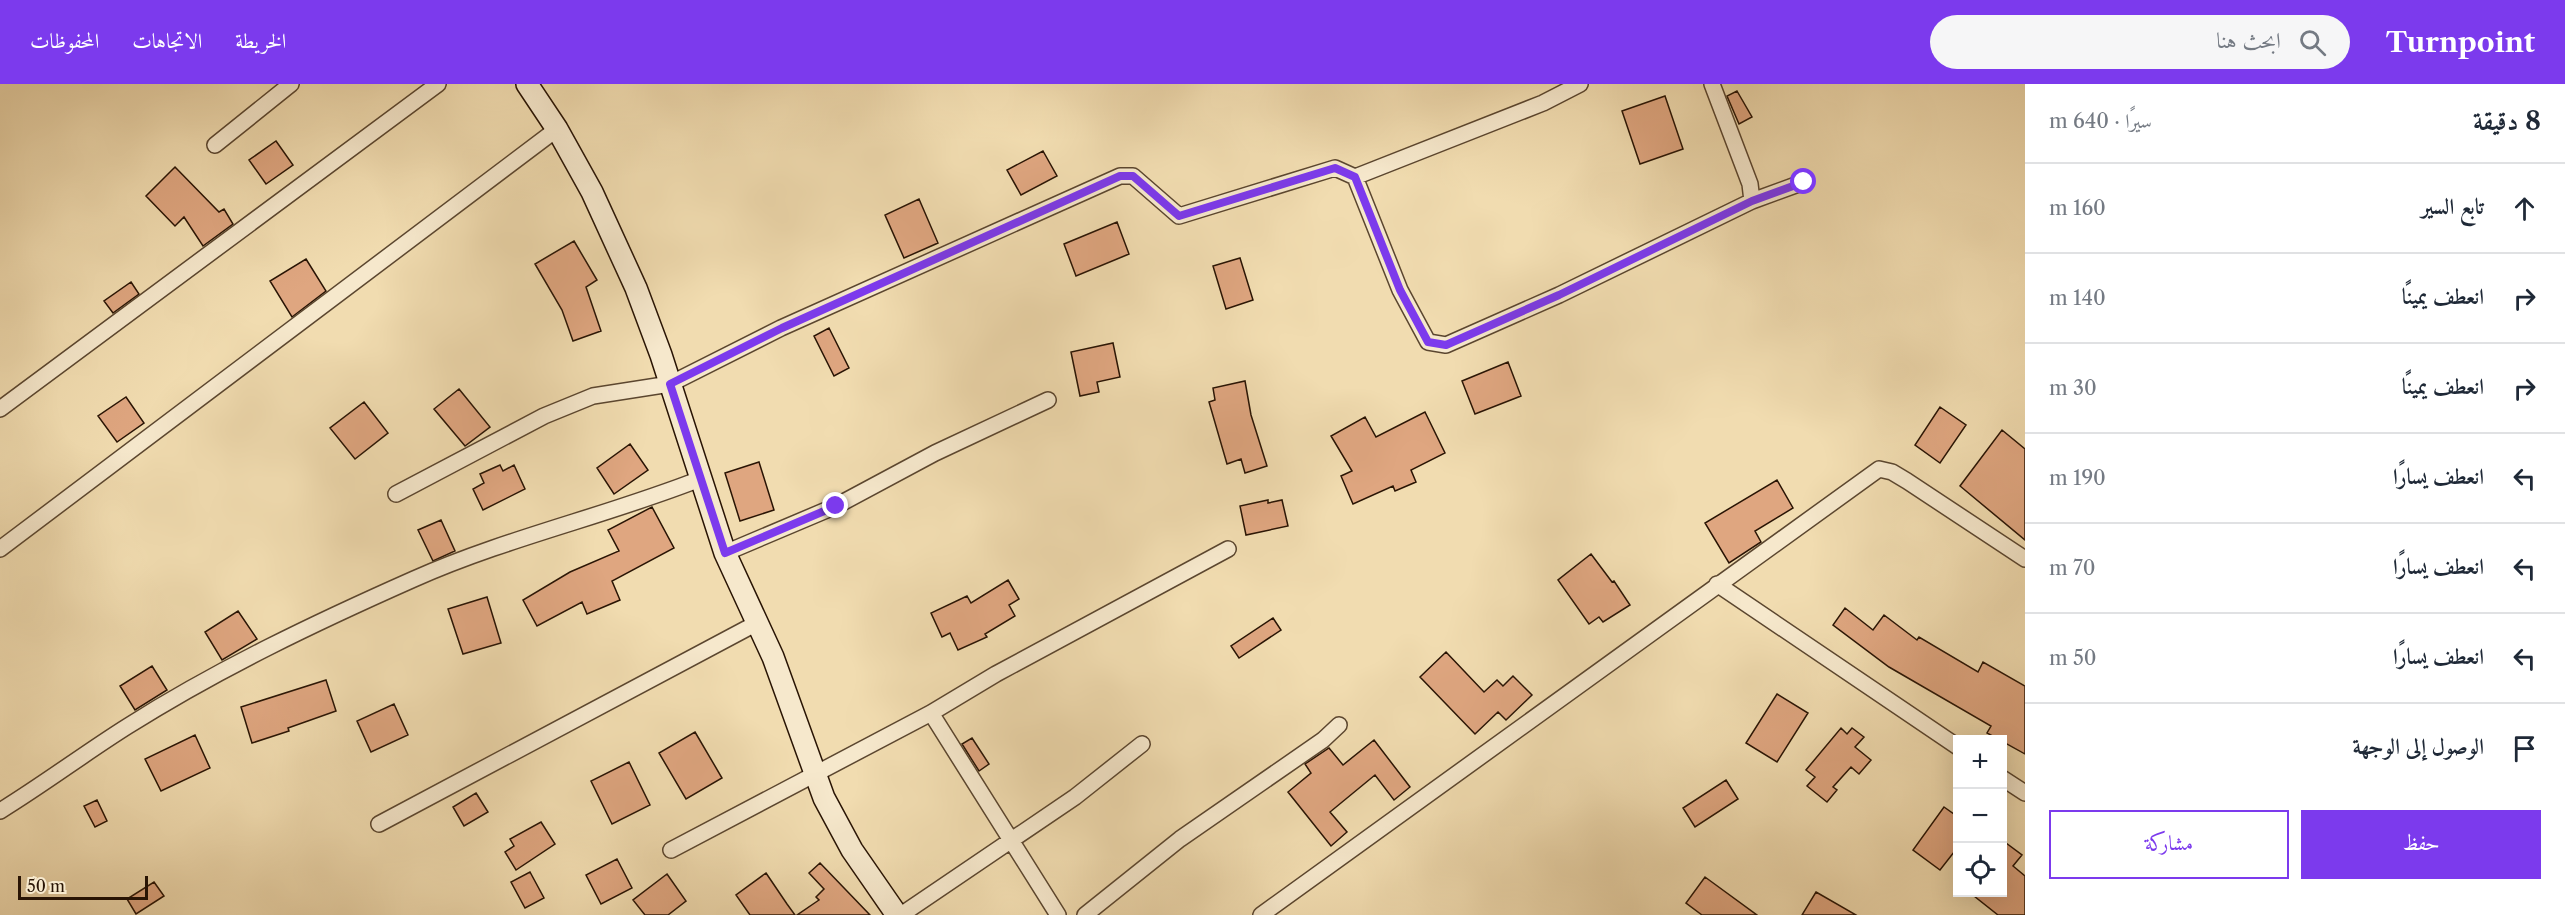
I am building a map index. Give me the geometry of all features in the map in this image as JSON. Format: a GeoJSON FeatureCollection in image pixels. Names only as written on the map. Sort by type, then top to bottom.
{"type":"FeatureCollection","features":[{"type":"Feature","properties":{"kind":"street"},"geometry":{"type":"LineString","coordinates":[[215,145],[291,84]]}},
{"type":"Feature","properties":{"kind":"street"},"geometry":{"type":"LineString","coordinates":[[0,408],[438,84]]}},
{"type":"Feature","properties":{"kind":"street"},"geometry":{"type":"LineString","coordinates":[[527,84],[557,129],[614,236],[670,384],[725,553],[777,669],[814,776],[852,849],[899,915],[1075,797],[1142,744]]}},
{"type":"Feature","properties":{"kind":"street"},"geometry":{"type":"LineString","coordinates":[[1355,177],[1543,103],[1580,84]]}},
{"type":"Feature","properties":{"kind":"street"},"geometry":{"type":"LineString","coordinates":[[1712,84],[1750,184],[1752,201]]}},
{"type":"Feature","properties":{"kind":"street"},"geometry":{"type":"LineString","coordinates":[[0,549],[557,129]]}},
{"type":"Feature","properties":{"kind":"street"},"geometry":{"type":"LineString","coordinates":[[396,494],[544,416],[593,396],[670,384],[782,328],[1120,176],[1133,176],[1179,216],[1335,168],[1355,177],[1400,290],[1428,342],[1446,345],[1559,295],[1752,201],[1804,182]]}},
{"type":"Feature","properties":{"kind":"street"},"geometry":{"type":"LineString","coordinates":[[725,553],[836,506],[935,453],[1048,400]]}},
{"type":"Feature","properties":{"kind":"street"},"geometry":{"type":"LineString","coordinates":[[1261,915],[1717,584],[1879,470],[1892,472],[1907,481],[2025,559]]}},
{"type":"Feature","properties":{"kind":"street"},"geometry":{"type":"LineString","coordinates":[[0,812],[128,726],[313,626],[448,566],[652,498],[700,479]]}},
{"type":"Feature","properties":{"kind":"street"},"geometry":{"type":"LineString","coordinates":[[671,850],[931,713],[996,674],[1228,549]]}},
{"type":"Feature","properties":{"kind":"street"},"geometry":{"type":"LineString","coordinates":[[1717,584],[1953,744]]}},
{"type":"Feature","properties":{"kind":"street"},"geometry":{"type":"LineString","coordinates":[[379,824],[757,623]]}},
{"type":"Feature","properties":{"kind":"street"},"geometry":{"type":"LineString","coordinates":[[931,713],[1013,839],[1058,915]]}},
{"type":"Feature","properties":{"kind":"street"},"geometry":{"type":"LineString","coordinates":[[1085,915],[1180,839],[1323,740],[1339,725]]}},
{"type":"Feature","properties":{"kind":"street"},"geometry":{"type":"LineString","coordinates":[[2007,781],[2025,793]]}},
{"type":"Feature","properties":{"kind":"building"},"geometry":{"type":"Polygon","coordinates":[[[1737,91],[1752,117],[1739,124],[1727,96],[1737,91]]]}},
{"type":"Feature","properties":{"kind":"building"},"geometry":{"type":"Polygon","coordinates":[[[1665,96],[1683,149],[1640,164],[1622,111],[1665,96]]]}},
{"type":"Feature","properties":{"kind":"building"},"geometry":{"type":"Polygon","coordinates":[[[276,141],[293,165],[266,184],[249,160],[276,141]]]}},
{"type":"Feature","properties":{"kind":"building"},"geometry":{"type":"Polygon","coordinates":[[[1043,151],[1057,176],[1021,195],[1007,170],[1043,151]]]}},
{"type":"Feature","properties":{"kind":"building"},"geometry":{"type":"Polygon","coordinates":[[[175,167],[219,212],[224,209],[233,224],[203,246],[184,217],[175,226],[146,196],[175,167]]]}},
{"type":"Feature","properties":{"kind":"building"},"geometry":{"type":"Polygon","coordinates":[[[919,199],[938,243],[904,258],[885,215],[919,199]]]}},
{"type":"Feature","properties":{"kind":"building"},"geometry":{"type":"Polygon","coordinates":[[[1117,222],[1129,254],[1076,276],[1064,244],[1117,222]]]}},
{"type":"Feature","properties":{"kind":"building"},"geometry":{"type":"Polygon","coordinates":[[[574,241],[597,280],[586,287],[601,331],[573,341],[562,310],[535,264],[574,241]]]}},
{"type":"Feature","properties":{"kind":"building"},"geometry":{"type":"Polygon","coordinates":[[[1240,258],[1253,300],[1226,309],[1213,266],[1240,258]]]}},
{"type":"Feature","properties":{"kind":"building"},"geometry":{"type":"Polygon","coordinates":[[[306,259],[326,291],[292,317],[270,281],[306,259]]]}},
{"type":"Feature","properties":{"kind":"building"},"geometry":{"type":"Polygon","coordinates":[[[131,282],[139,294],[113,313],[104,301],[131,282]]]}},
{"type":"Feature","properties":{"kind":"building"},"geometry":{"type":"Polygon","coordinates":[[[829,328],[849,368],[834,376],[814,336],[829,328]]]}},
{"type":"Feature","properties":{"kind":"building"},"geometry":{"type":"Polygon","coordinates":[[[1113,343],[1120,377],[1097,382],[1099,392],[1080,396],[1071,352],[1113,343]]]}},
{"type":"Feature","properties":{"kind":"building"},"geometry":{"type":"Polygon","coordinates":[[[1508,362],[1521,396],[1475,414],[1462,381],[1508,362]]]}},
{"type":"Feature","properties":{"kind":"building"},"geometry":{"type":"Polygon","coordinates":[[[1245,381],[1251,415],[1267,466],[1245,473],[1241,459],[1227,464],[1209,402],[1215,400],[1213,388],[1245,381]]]}},
{"type":"Feature","properties":{"kind":"building"},"geometry":{"type":"Polygon","coordinates":[[[459,389],[490,427],[465,446],[434,409],[459,389]]]}},
{"type":"Feature","properties":{"kind":"building"},"geometry":{"type":"Polygon","coordinates":[[[126,397],[144,423],[117,442],[98,416],[126,397]]]}},
{"type":"Feature","properties":{"kind":"building"},"geometry":{"type":"Polygon","coordinates":[[[364,402],[388,433],[355,459],[330,428],[364,402]]]}},
{"type":"Feature","properties":{"kind":"building"},"geometry":{"type":"Polygon","coordinates":[[[1940,407],[1966,425],[1940,463],[1915,445],[1940,407]]]}},
{"type":"Feature","properties":{"kind":"building"},"geometry":{"type":"Polygon","coordinates":[[[1425,412],[1445,453],[1411,470],[1416,482],[1395,491],[1393,486],[1353,504],[1341,476],[1352,471],[1331,436],[1365,417],[1376,437],[1425,412]]]}},
{"type":"Feature","properties":{"kind":"building"},"geometry":{"type":"Polygon","coordinates":[[[2002,430],[2025,449],[2025,540],[1960,486],[2002,430]]]}},
{"type":"Feature","properties":{"kind":"building"},"geometry":{"type":"Polygon","coordinates":[[[630,444],[648,470],[614,494],[597,468],[630,444]]]}},
{"type":"Feature","properties":{"kind":"building"},"geometry":{"type":"Polygon","coordinates":[[[759,462],[774,510],[740,521],[725,473],[759,462]]]}},
{"type":"Feature","properties":{"kind":"building"},"geometry":{"type":"Polygon","coordinates":[[[500,465],[503,471],[514,465],[525,489],[483,510],[473,489],[484,483],[480,474],[500,465]]]}},
{"type":"Feature","properties":{"kind":"building"},"geometry":{"type":"Polygon","coordinates":[[[1777,480],[1793,508],[1755,531],[1761,542],[1729,563],[1705,523],[1777,480]]]}},
{"type":"Feature","properties":{"kind":"building"},"geometry":{"type":"Polygon","coordinates":[[[1268,500],[1268,503],[1282,500],[1288,526],[1246,535],[1240,506],[1268,500]]]}},
{"type":"Feature","properties":{"kind":"building"},"geometry":{"type":"Polygon","coordinates":[[[652,507],[674,548],[612,581],[620,600],[587,614],[582,602],[537,626],[523,600],[570,572],[619,551],[608,530],[652,507]]]}},
{"type":"Feature","properties":{"kind":"building"},"geometry":{"type":"Polygon","coordinates":[[[441,520],[455,551],[433,561],[418,530],[441,520]]]}},
{"type":"Feature","properties":{"kind":"building"},"geometry":{"type":"Polygon","coordinates":[[[1591,554],[1612,582],[1614,581],[1630,605],[1603,622],[1599,617],[1589,624],[1558,580],[1591,554]]]}},
{"type":"Feature","properties":{"kind":"building"},"geometry":{"type":"Polygon","coordinates":[[[1008,580],[1019,599],[1009,605],[1015,616],[985,634],[987,637],[958,650],[950,633],[942,637],[931,613],[967,596],[971,603],[1008,580]]]}},
{"type":"Feature","properties":{"kind":"building"},"geometry":{"type":"Polygon","coordinates":[[[487,597],[501,643],[463,654],[448,609],[487,597]]]}},
{"type":"Feature","properties":{"kind":"building"},"geometry":{"type":"Polygon","coordinates":[[[1845,608],[1873,630],[1884,615],[1917,640],[1919,637],[1978,672],[1983,662],[2025,686],[2025,754],[2007,744],[2007,735],[1987,733],[1991,726],[1889,667],[1833,625],[1845,608]]]}},
{"type":"Feature","properties":{"kind":"building"},"geometry":{"type":"Polygon","coordinates":[[[238,611],[257,639],[222,660],[205,632],[238,611]]]}},
{"type":"Feature","properties":{"kind":"building"},"geometry":{"type":"Polygon","coordinates":[[[1273,618],[1281,630],[1239,658],[1231,646],[1273,618]]]}},
{"type":"Feature","properties":{"kind":"building"},"geometry":{"type":"Polygon","coordinates":[[[1446,652],[1484,692],[1497,680],[1503,686],[1513,676],[1532,695],[1506,720],[1498,712],[1475,734],[1420,677],[1446,652]]]}},
{"type":"Feature","properties":{"kind":"building"},"geometry":{"type":"Polygon","coordinates":[[[152,666],[167,690],[135,710],[120,686],[152,666]]]}},
{"type":"Feature","properties":{"kind":"building"},"geometry":{"type":"Polygon","coordinates":[[[326,680],[336,711],[288,728],[289,731],[252,743],[241,707],[326,680]]]}},
{"type":"Feature","properties":{"kind":"building"},"geometry":{"type":"Polygon","coordinates":[[[1777,694],[1808,713],[1777,762],[1746,743],[1777,694]]]}},
{"type":"Feature","properties":{"kind":"building"},"geometry":{"type":"Polygon","coordinates":[[[394,704],[408,735],[371,752],[357,721],[394,704]]]}},
{"type":"Feature","properties":{"kind":"building"},"geometry":{"type":"Polygon","coordinates":[[[1841,728],[1847,734],[1852,728],[1864,737],[1855,747],[1871,760],[1859,774],[1851,767],[1833,787],[1837,790],[1827,802],[1807,786],[1815,777],[1806,770],[1841,728]]]}},
{"type":"Feature","properties":{"kind":"building"},"geometry":{"type":"Polygon","coordinates":[[[695,732],[722,778],[686,799],[659,753],[695,732]]]}},
{"type":"Feature","properties":{"kind":"building"},"geometry":{"type":"Polygon","coordinates":[[[195,735],[210,768],[161,791],[145,759],[195,735]]]}},
{"type":"Feature","properties":{"kind":"building"},"geometry":{"type":"Polygon","coordinates":[[[972,738],[989,764],[979,771],[962,744],[972,738]]]}},
{"type":"Feature","properties":{"kind":"building"},"geometry":{"type":"Polygon","coordinates":[[[1374,740],[1410,787],[1394,800],[1375,775],[1330,812],[1347,832],[1331,846],[1288,792],[1311,773],[1305,764],[1329,748],[1343,765],[1374,740]]]}},
{"type":"Feature","properties":{"kind":"building"},"geometry":{"type":"Polygon","coordinates":[[[629,762],[650,805],[612,824],[591,781],[629,762]]]}},
{"type":"Feature","properties":{"kind":"building"},"geometry":{"type":"Polygon","coordinates":[[[1726,780],[1738,799],[1695,827],[1683,808],[1726,780]]]}},
{"type":"Feature","properties":{"kind":"building"},"geometry":{"type":"Polygon","coordinates":[[[476,793],[488,812],[464,826],[453,807],[476,793]]]}},
{"type":"Feature","properties":{"kind":"building"},"geometry":{"type":"Polygon","coordinates":[[[97,800],[107,821],[95,827],[84,806],[97,800]]]}},
{"type":"Feature","properties":{"kind":"building"},"geometry":{"type":"Polygon","coordinates":[[[1944,807],[1953,813],[1953,853],[1940,870],[1913,850],[1944,807]]]}},
{"type":"Feature","properties":{"kind":"building"},"geometry":{"type":"Polygon","coordinates":[[[541,822],[555,844],[516,870],[505,852],[514,846],[510,839],[541,822]]]}},
{"type":"Feature","properties":{"kind":"building"},"geometry":{"type":"Polygon","coordinates":[[[2007,844],[2022,855],[2013,866],[2025,876],[2025,915],[1998,915],[1975,897],[2007,897],[2007,844]]]}},
{"type":"Feature","properties":{"kind":"building"},"geometry":{"type":"Polygon","coordinates":[[[617,859],[632,888],[601,904],[586,875],[617,859]]]}},
{"type":"Feature","properties":{"kind":"building"},"geometry":{"type":"Polygon","coordinates":[[[820,863],[870,915],[797,915],[819,900],[816,897],[824,889],[809,873],[820,863]]]}},
{"type":"Feature","properties":{"kind":"building"},"geometry":{"type":"Polygon","coordinates":[[[530,872],[544,898],[525,908],[511,882],[530,872]]]}},
{"type":"Feature","properties":{"kind":"building"},"geometry":{"type":"Polygon","coordinates":[[[766,873],[795,915],[750,915],[736,895],[766,873]]]}},
{"type":"Feature","properties":{"kind":"building"},"geometry":{"type":"Polygon","coordinates":[[[667,874],[686,901],[668,915],[645,915],[633,900],[667,874]]]}},
{"type":"Feature","properties":{"kind":"building"},"geometry":{"type":"Polygon","coordinates":[[[1705,877],[1757,915],[1702,915],[1686,903],[1705,877]]]}},
{"type":"Feature","properties":{"kind":"building"},"geometry":{"type":"Polygon","coordinates":[[[154,882],[164,896],[136,914],[127,899],[154,882]]]}},
{"type":"Feature","properties":{"kind":"building"},"geometry":{"type":"Polygon","coordinates":[[[1816,892],[1856,915],[1802,915],[1816,892]]]}},
{"type":"Feature","properties":{"kind":"route"},"geometry":{"type":"LineString","coordinates":[[836,506],[725,553],[670,384],[782,328],[1120,176],[1133,176],[1148,186],[1169,209],[1179,216],[1335,168],[1355,177],[1400,290],[1428,342],[1446,345],[1559,295],[1752,201],[1804,182]]}}]}
